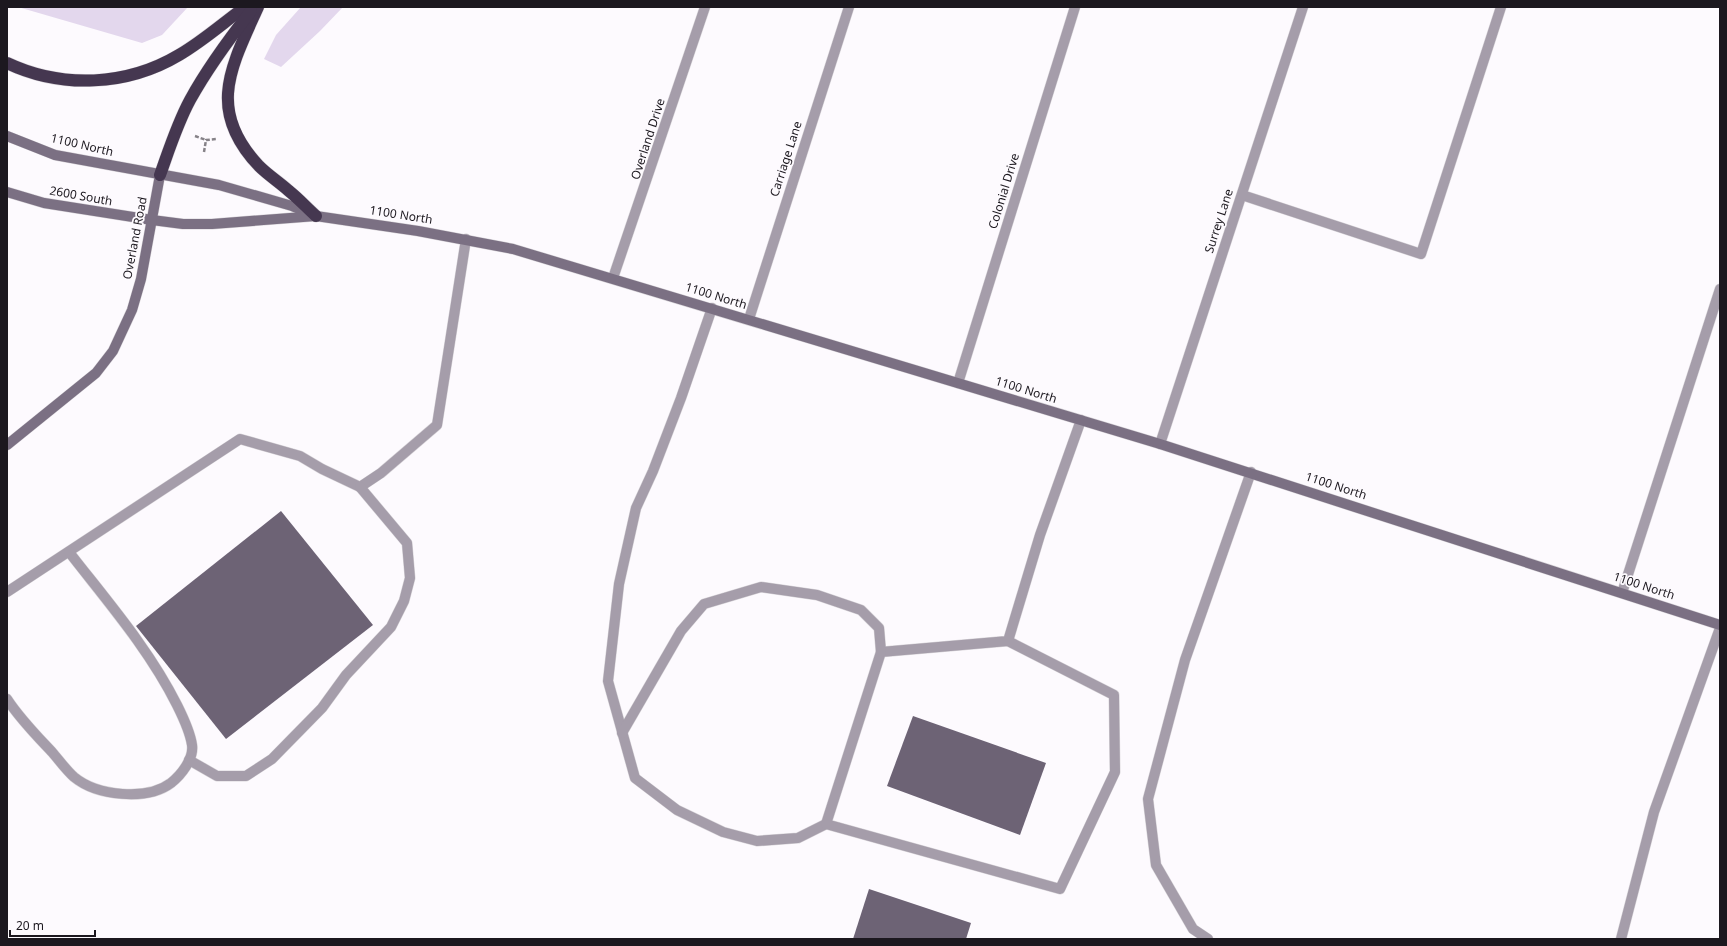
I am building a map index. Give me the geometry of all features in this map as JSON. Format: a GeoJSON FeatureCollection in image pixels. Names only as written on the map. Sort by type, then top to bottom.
{"type":"FeatureCollection","features":[{"type":"Feature","properties":{"kind":"highway"},"geometry":{"type":"LineString","coordinates":[[7,63],[38,74],[63,79],[89,81],[122,77],[159,66],[208,36],[246,7]]}},
{"type":"Feature","properties":{"kind":"highway"},"geometry":{"type":"LineString","coordinates":[[160,175],[179,122],[190,100],[228,40],[254,7]]}},
{"type":"Feature","properties":{"kind":"highway"},"geometry":{"type":"LineString","coordinates":[[258,7],[231,72],[227,87],[228,115],[236,135],[246,151],[259,166],[289,190],[316,216]]}},
{"type":"Feature","properties":{"kind":"main road","name":"1100 North"},"geometry":{"type":"LineString","coordinates":[[7,136],[55,155],[219,185],[292,206],[316,216]]}},
{"type":"Feature","properties":{"kind":"main road","name":"Overland Road"},"geometry":{"type":"LineString","coordinates":[[7,445],[96,373],[113,351],[129,316],[142,280],[160,175]]}},
{"type":"Feature","properties":{"kind":"main road","name":"2600 South"},"geometry":{"type":"LineString","coordinates":[[7,192],[44,203],[152,220]]}},
{"type":"Feature","properties":{"kind":"main road","name":"1100 North"},"geometry":{"type":"LineString","coordinates":[[152,220],[183,224],[212,224],[316,216],[466,239],[512,249],[614,278],[1251,472],[1720,626]]}},
{"type":"Feature","properties":{"kind":"street","name":"Overland Drive"},"geometry":{"type":"LineString","coordinates":[[614,278],[705,7]]}},
{"type":"Feature","properties":{"kind":"street","name":"Carriage Lane"},"geometry":{"type":"LineString","coordinates":[[749,319],[848,7]]}},
{"type":"Feature","properties":{"kind":"street","name":"Colonial Drive"},"geometry":{"type":"LineString","coordinates":[[958,383],[1075,7]]}},
{"type":"Feature","properties":{"kind":"street","name":"Surrey Lane"},"geometry":{"type":"LineString","coordinates":[[1160,444],[1303,7]]}},
{"type":"Feature","properties":{"kind":"street"},"geometry":{"type":"LineString","coordinates":[[1242,195],[1421,254],[1501,7]]}},
{"type":"Feature","properties":{"kind":"street"},"geometry":{"type":"LineString","coordinates":[[360,487],[381,473],[437,425],[466,239]]}},
{"type":"Feature","properties":{"kind":"street"},"geometry":{"type":"LineString","coordinates":[[1622,593],[1720,289]]}},
{"type":"Feature","properties":{"kind":"street"},"geometry":{"type":"LineString","coordinates":[[712,308],[670,427],[653,471],[636,508],[619,584],[608,681],[635,778],[677,810],[723,832],[757,841],[798,838],[826,824],[1060,889],[1115,772],[1114,695],[1008,641],[881,652]]}},
{"type":"Feature","properties":{"kind":"street"},"geometry":{"type":"LineString","coordinates":[[1008,641],[1040,535],[1081,420]]}},
{"type":"Feature","properties":{"kind":"street"},"geometry":{"type":"LineString","coordinates":[[7,592],[240,440],[300,456],[322,469],[360,487],[407,543],[410,578],[404,601],[391,627],[346,675],[322,708],[272,759],[246,776],[217,776],[189,760]]}},
{"type":"Feature","properties":{"kind":"street"},"geometry":{"type":"LineString","coordinates":[[1208,939],[1193,929],[1156,865],[1148,799],[1185,660],[1251,472]]}},
{"type":"Feature","properties":{"kind":"street"},"geometry":{"type":"LineString","coordinates":[[7,699],[17,714],[74,777],[90,787],[123,794],[146,794],[163,789],[178,778],[189,760],[192,745],[183,718],[167,685],[144,649],[69,552]]}},
{"type":"Feature","properties":{"kind":"street"},"geometry":{"type":"LineString","coordinates":[[622,733],[681,630],[704,604],[761,587],[817,595],[861,610],[878,628],[881,652],[826,824]]}},
{"type":"Feature","properties":{"kind":"street"},"geometry":{"type":"LineString","coordinates":[[1621,939],[1654,812],[1720,626]]}},
{"type":"Feature","properties":{"kind":"path"},"geometry":{"type":"LineString","coordinates":[[194,135],[206,140],[218,139]]}},
{"type":"Feature","properties":{"kind":"path"},"geometry":{"type":"LineString","coordinates":[[204,152],[206,140]]}},
{"type":"Feature","properties":{"kind":"shaded area"},"geometry":{"type":"Polygon","coordinates":[[[18,7],[188,7],[162,35],[142,43],[18,7]]]}},
{"type":"Feature","properties":{"kind":"shaded area"},"geometry":{"type":"Polygon","coordinates":[[[301,7],[343,7],[320,31],[281,67],[264,59],[276,35],[301,7]]]}},
{"type":"Feature","properties":{"kind":"building"},"geometry":{"type":"Polygon","coordinates":[[[281,511],[373,625],[226,739],[136,626],[281,511]]]}},
{"type":"Feature","properties":{"kind":"building"},"geometry":{"type":"Polygon","coordinates":[[[913,716],[1046,763],[1020,835],[887,786],[913,716]]]}},
{"type":"Feature","properties":{"kind":"building"},"geometry":{"type":"Polygon","coordinates":[[[869,889],[971,923],[966,939],[853,939],[869,889]]]}}]}
